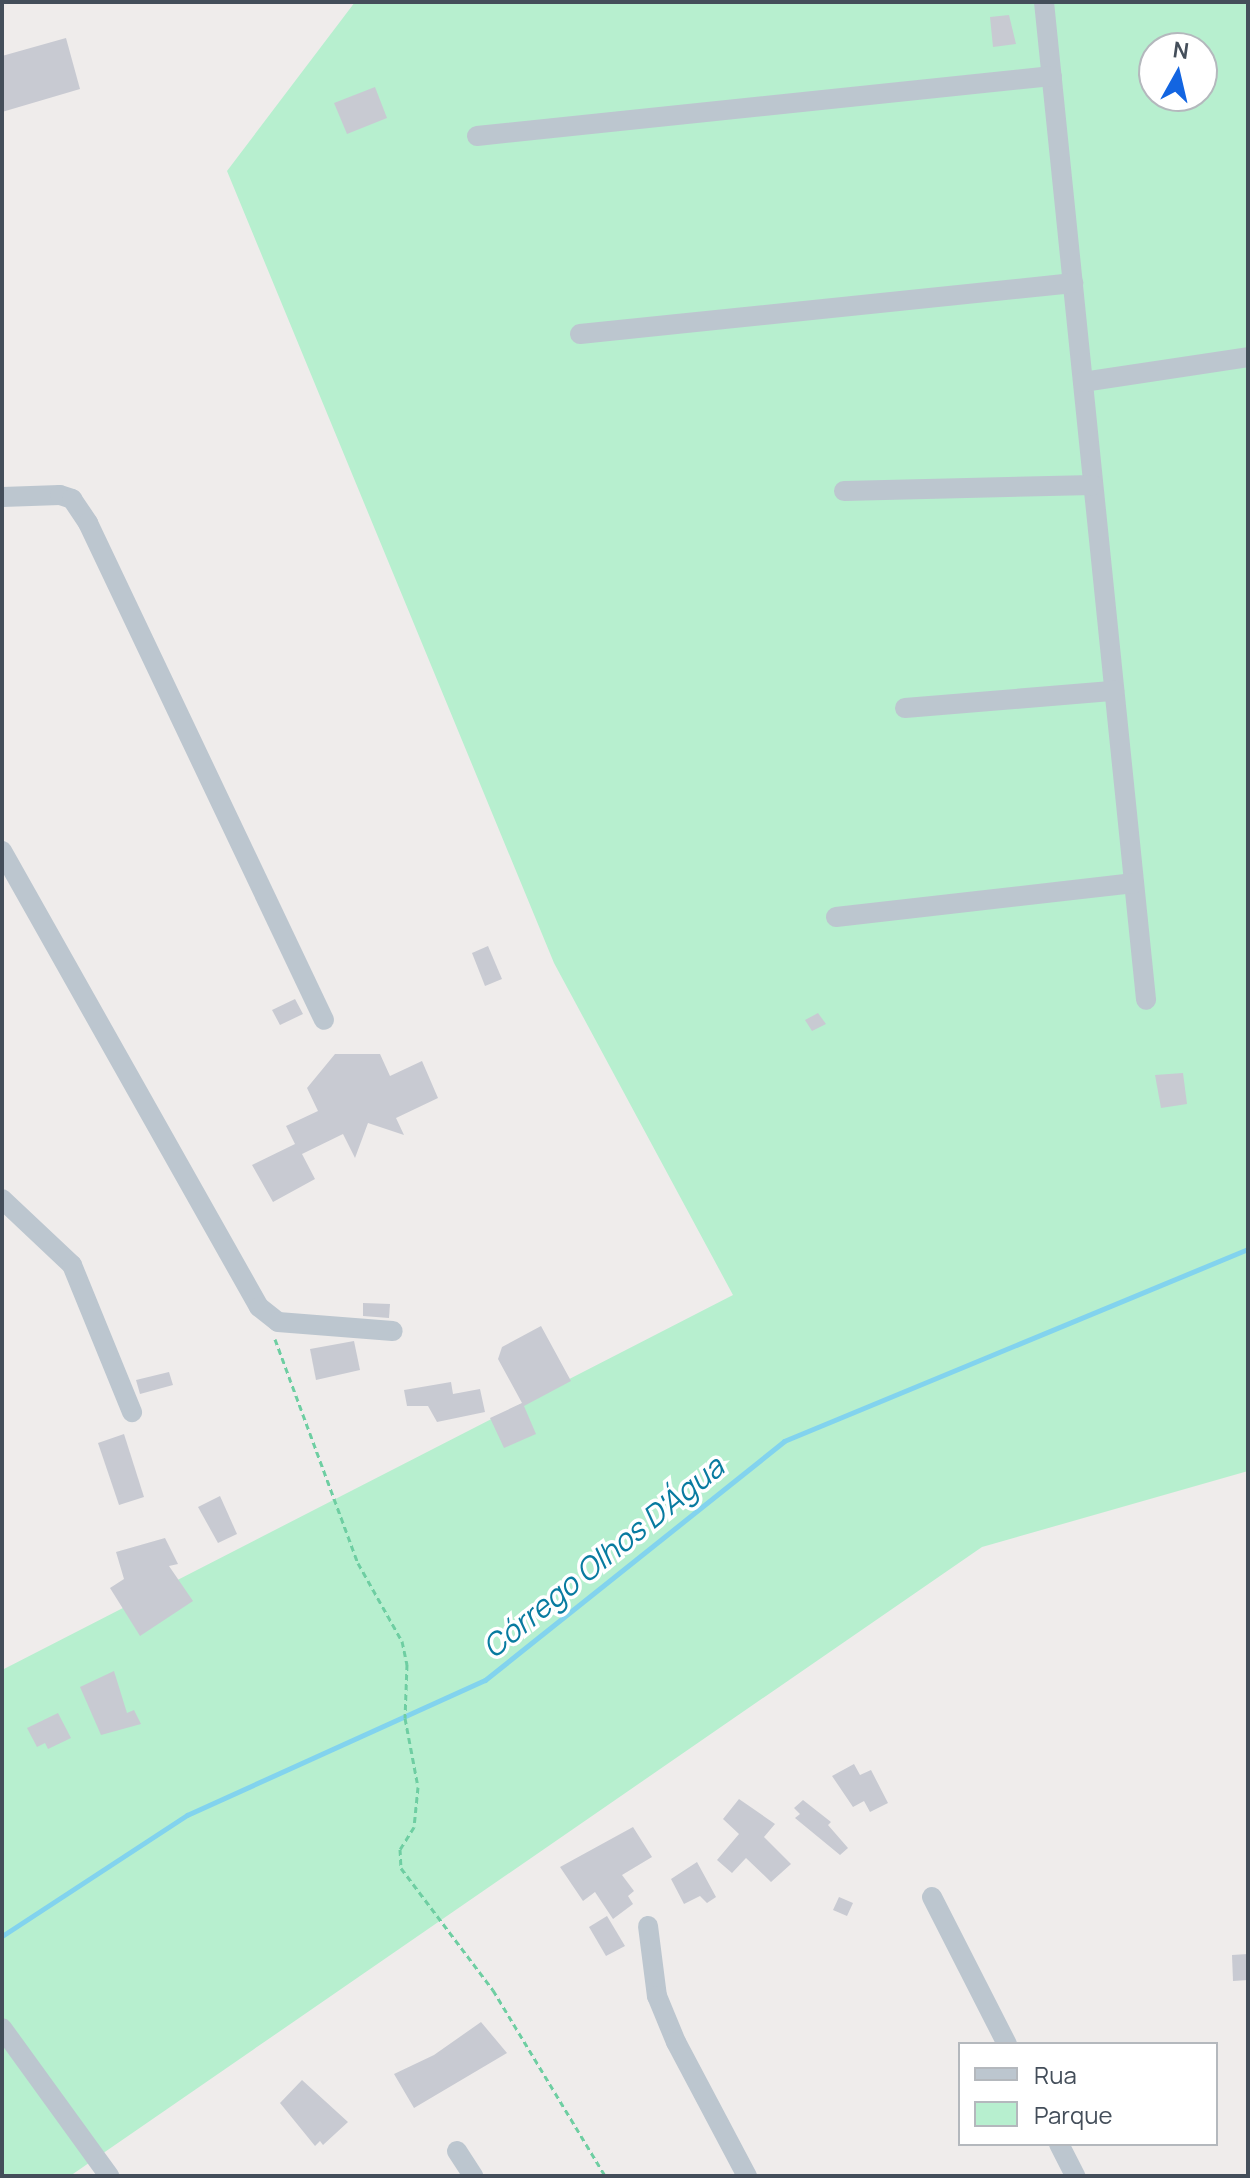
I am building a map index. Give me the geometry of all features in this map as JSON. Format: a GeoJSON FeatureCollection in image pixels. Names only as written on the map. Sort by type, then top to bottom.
{"type":"FeatureCollection","features":[{"type":"Feature","properties":{"kind":"street"},"geometry":{"type":"LineString","coordinates":[[1044,2],[1146,1000]]}},
{"type":"Feature","properties":{"kind":"street"},"geometry":{"type":"LineString","coordinates":[[477,136],[1052,76]]}},
{"type":"Feature","properties":{"kind":"street"},"geometry":{"type":"LineString","coordinates":[[580,334],[1073,283]]}},
{"type":"Feature","properties":{"kind":"street"},"geometry":{"type":"LineString","coordinates":[[1083,382],[1248,357]]}},
{"type":"Feature","properties":{"kind":"street"},"geometry":{"type":"LineString","coordinates":[[844,491],[1093,485]]}},
{"type":"Feature","properties":{"kind":"street"},"geometry":{"type":"LineString","coordinates":[[2,497],[60,495],[72,499],[88,523],[324,1020]]}},
{"type":"Feature","properties":{"kind":"street"},"geometry":{"type":"LineString","coordinates":[[905,708],[1114,691]]}},
{"type":"Feature","properties":{"kind":"street"},"geometry":{"type":"LineString","coordinates":[[2,851],[267,1316],[287,1324],[393,1331]]}},
{"type":"Feature","properties":{"kind":"street"},"geometry":{"type":"LineString","coordinates":[[836,917],[1134,883]]}},
{"type":"Feature","properties":{"kind":"street"},"geometry":{"type":"LineString","coordinates":[[2,1199],[72,1265],[132,1412]]}},
{"type":"Feature","properties":{"kind":"street"},"geometry":{"type":"LineString","coordinates":[[932,1897],[1006,2042]]}},
{"type":"Feature","properties":{"kind":"street"},"geometry":{"type":"LineString","coordinates":[[648,1926],[657,1996],[666,2019],[747,2176]]}},
{"type":"Feature","properties":{"kind":"street"},"geometry":{"type":"LineString","coordinates":[[2,2028],[109,2176]]}},
{"type":"Feature","properties":{"kind":"street"},"geometry":{"type":"LineString","coordinates":[[1060,2146],[1075,2176]]}},
{"type":"Feature","properties":{"kind":"street"},"geometry":{"type":"LineString","coordinates":[[457,2151],[473,2176]]}},
{"type":"Feature","properties":{"kind":"path"},"geometry":{"type":"LineString","coordinates":[[267,1316],[353,1550],[402,1641],[407,1664],[405,1718],[418,1787],[414,1827],[400,1849],[401,1868],[493,1990],[605,2176]]}},
{"type":"Feature","properties":{"kind":"green space"},"geometry":{"type":"Polygon","coordinates":[[[355,2],[1248,2],[1248,1471],[982,1547],[70,2176],[2,2176],[2,1670],[733,1295],[554,963],[227,171],[355,2]]]}},
{"type":"Feature","properties":{"kind":"building"},"geometry":{"type":"Polygon","coordinates":[[[1009,15],[1016,44],[993,47],[990,17],[1009,15]]]}},
{"type":"Feature","properties":{"kind":"building"},"geometry":{"type":"Polygon","coordinates":[[[66,38],[80,89],[2,112],[2,56],[66,38]]]}},
{"type":"Feature","properties":{"kind":"building"},"geometry":{"type":"Polygon","coordinates":[[[375,87],[387,118],[347,134],[334,103],[375,87]]]}},
{"type":"Feature","properties":{"kind":"building"},"geometry":{"type":"Polygon","coordinates":[[[488,946],[502,979],[485,986],[472,953],[488,946]]]}},
{"type":"Feature","properties":{"kind":"building"},"geometry":{"type":"Polygon","coordinates":[[[295,999],[303,1014],[280,1025],[272,1010],[295,999]]]}},
{"type":"Feature","properties":{"kind":"building"},"geometry":{"type":"Polygon","coordinates":[[[818,1013],[826,1024],[812,1031],[805,1020],[818,1013]]]}},
{"type":"Feature","properties":{"kind":"building"},"geometry":{"type":"Polygon","coordinates":[[[335,1054],[380,1054],[390,1076],[422,1061],[438,1098],[396,1118],[404,1135],[368,1123],[355,1158],[343,1134],[302,1154],[315,1179],[273,1202],[252,1165],[295,1144],[286,1126],[318,1111],[307,1088],[335,1054]]]}},
{"type":"Feature","properties":{"kind":"building"},"geometry":{"type":"Polygon","coordinates":[[[1183,1073],[1187,1104],[1161,1108],[1155,1075],[1183,1073]]]}},
{"type":"Feature","properties":{"kind":"building"},"geometry":{"type":"Polygon","coordinates":[[[363,1303],[390,1304],[389,1318],[363,1316],[363,1303]]]}},
{"type":"Feature","properties":{"kind":"building"},"geometry":{"type":"Polygon","coordinates":[[[541,1326],[571,1381],[524,1406],[536,1434],[504,1448],[490,1418],[522,1403],[498,1359],[502,1347],[541,1326]]]}},
{"type":"Feature","properties":{"kind":"building"},"geometry":{"type":"Polygon","coordinates":[[[354,1341],[360,1370],[316,1380],[310,1349],[354,1341]]]}},
{"type":"Feature","properties":{"kind":"building"},"geometry":{"type":"Polygon","coordinates":[[[169,1372],[173,1385],[140,1394],[136,1380],[169,1372]]]}},
{"type":"Feature","properties":{"kind":"building"},"geometry":{"type":"Polygon","coordinates":[[[451,1382],[453,1394],[480,1389],[485,1412],[437,1422],[428,1406],[407,1406],[404,1390],[451,1382]]]}},
{"type":"Feature","properties":{"kind":"building"},"geometry":{"type":"Polygon","coordinates":[[[124,1434],[144,1497],[119,1505],[98,1443],[124,1434]]]}},
{"type":"Feature","properties":{"kind":"building"},"geometry":{"type":"Polygon","coordinates":[[[220,1496],[237,1534],[218,1543],[198,1507],[220,1496]]]}},
{"type":"Feature","properties":{"kind":"building"},"geometry":{"type":"Polygon","coordinates":[[[165,1538],[178,1564],[169,1566],[193,1601],[140,1636],[110,1588],[124,1579],[116,1552],[165,1538]]]}},
{"type":"Feature","properties":{"kind":"building"},"geometry":{"type":"Polygon","coordinates":[[[114,1671],[127,1713],[134,1710],[141,1724],[101,1735],[80,1687],[114,1671]]]}},
{"type":"Feature","properties":{"kind":"building"},"geometry":{"type":"Polygon","coordinates":[[[58,1713],[71,1738],[48,1749],[45,1743],[37,1747],[27,1728],[58,1713]]]}},
{"type":"Feature","properties":{"kind":"building"},"geometry":{"type":"Polygon","coordinates":[[[854,1764],[860,1775],[871,1770],[888,1803],[870,1812],[864,1801],[853,1807],[832,1776],[854,1764]]]}},
{"type":"Feature","properties":{"kind":"building"},"geometry":{"type":"Polygon","coordinates":[[[739,1799],[775,1824],[764,1837],[791,1864],[771,1882],[746,1858],[732,1873],[717,1860],[739,1834],[723,1819],[739,1799]]]}},
{"type":"Feature","properties":{"kind":"building"},"geometry":{"type":"Polygon","coordinates":[[[803,1800],[831,1822],[828,1825],[848,1848],[840,1855],[795,1818],[800,1814],[794,1808],[803,1800]]]}},
{"type":"Feature","properties":{"kind":"building"},"geometry":{"type":"Polygon","coordinates":[[[633,1827],[652,1857],[622,1875],[634,1891],[628,1896],[633,1904],[613,1919],[595,1892],[583,1901],[560,1867],[633,1827]]]}},
{"type":"Feature","properties":{"kind":"building"},"geometry":{"type":"Polygon","coordinates":[[[697,1862],[716,1897],[707,1903],[700,1896],[684,1904],[671,1879],[697,1862]]]}},
{"type":"Feature","properties":{"kind":"building"},"geometry":{"type":"Polygon","coordinates":[[[839,1897],[853,1903],[847,1916],[833,1910],[839,1897]]]}},
{"type":"Feature","properties":{"kind":"building"},"geometry":{"type":"Polygon","coordinates":[[[607,1916],[625,1946],[606,1956],[589,1927],[607,1916]]]}},
{"type":"Feature","properties":{"kind":"building"},"geometry":{"type":"Polygon","coordinates":[[[1248,1954],[1248,1980],[1233,1981],[1232,1955],[1248,1954]]]}},
{"type":"Feature","properties":{"kind":"building"},"geometry":{"type":"Polygon","coordinates":[[[481,2022],[507,2053],[414,2108],[394,2074],[434,2055],[481,2022]]]}},
{"type":"Feature","properties":{"kind":"building"},"geometry":{"type":"Polygon","coordinates":[[[302,2080],[348,2122],[323,2145],[320,2141],[315,2146],[280,2103],[302,2080]]]}},
{"type":"Feature","properties":{"kind":"waterway","name":"Córrego Olhos D'Água"},"geometry":{"type":"LineString","coordinates":[[2,1936],[187,1815],[485,1680],[784,1441],[1248,1249]]}}]}
